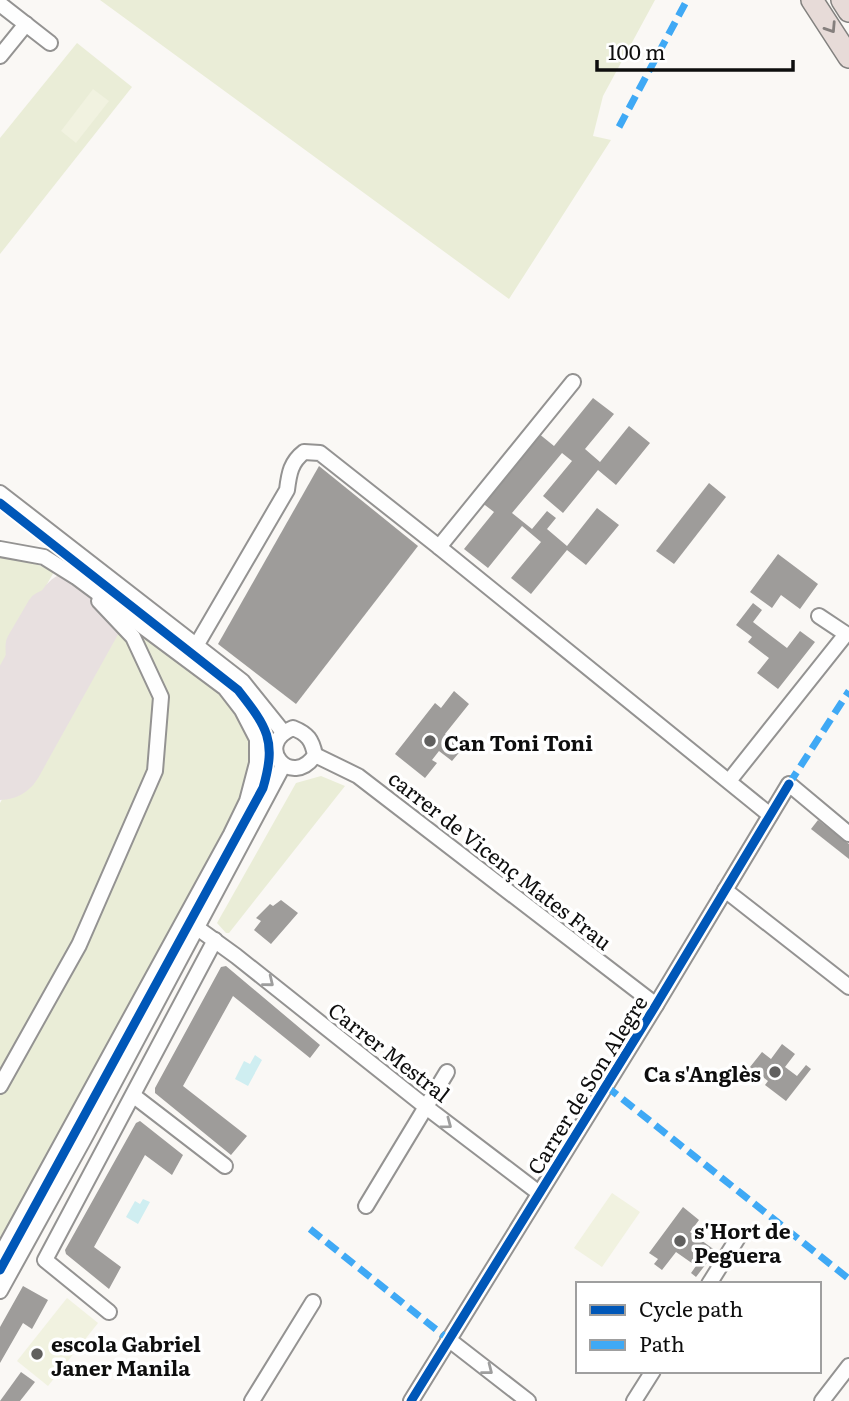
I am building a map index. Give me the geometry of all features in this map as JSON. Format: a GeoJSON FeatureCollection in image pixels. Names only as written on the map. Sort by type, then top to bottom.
{"type":"FeatureCollection","features":[{"type":"Feature","properties":{"kind":"highway"},"geometry":{"type":"LineString","coordinates":[[812,0],[849,57]]}},
{"type":"Feature","properties":{"kind":"highway"},"geometry":{"type":"LineString","coordinates":[[842,0],[849,10]]}},
{"type":"Feature","properties":{"kind":"street"},"geometry":{"type":"LineString","coordinates":[[0,4],[50,43]]}},
{"type":"Feature","properties":{"kind":"street"},"geometry":{"type":"LineString","coordinates":[[0,56],[26,24]]}},
{"type":"Feature","properties":{"kind":"street"},"geometry":{"type":"LineString","coordinates":[[439,547],[573,382]]}},
{"type":"Feature","properties":{"kind":"street"},"geometry":{"type":"LineString","coordinates":[[196,646],[287,490],[290,468],[295,458],[304,452],[320,453],[771,815]]}},
{"type":"Feature","properties":{"kind":"street"},"geometry":{"type":"LineString","coordinates":[[0,493],[242,681],[283,733]]}},
{"type":"Feature","properties":{"kind":"street"},"geometry":{"type":"LineString","coordinates":[[0,549],[44,556],[76,577],[225,688],[251,725],[257,739],[257,763],[247,801],[0,1256]]}},
{"type":"Feature","properties":{"kind":"street"},"geometry":{"type":"LineString","coordinates":[[0,1086],[79,944],[155,771],[161,697],[133,637],[76,577]]}},
{"type":"Feature","properties":{"kind":"street"},"geometry":{"type":"LineString","coordinates":[[729,781],[846,634],[820,615]]}},
{"type":"Feature","properties":{"kind":"street"},"geometry":{"type":"LineString","coordinates":[[293,728],[306,734],[313,744],[315,755],[309,764],[294,768],[283,766],[277,758],[277,739],[293,728]]}},
{"type":"Feature","properties":{"kind":"street","name":"carrer de Vicenç Mates Frau"},"geometry":{"type":"LineString","coordinates":[[315,755],[358,776],[656,1005]]}},
{"type":"Feature","properties":{"kind":"street"},"geometry":{"type":"LineString","coordinates":[[0,1291],[283,766]]}},
{"type":"Feature","properties":{"kind":"street","name":"Carrer de Son Alegre"},"geometry":{"type":"LineString","coordinates":[[411,1401],[789,784],[849,834]]}},
{"type":"Feature","properties":{"kind":"street"},"geometry":{"type":"LineString","coordinates":[[725,890],[849,987]]}},
{"type":"Feature","properties":{"kind":"street","name":"Carrer Mestral"},"geometry":{"type":"LineString","coordinates":[[195,927],[539,1193]]}},
{"type":"Feature","properties":{"kind":"street"},"geometry":{"type":"LineString","coordinates":[[109,1312],[45,1260],[215,940]]}},
{"type":"Feature","properties":{"kind":"street"},"geometry":{"type":"LineString","coordinates":[[366,1206],[447,1072]]}},
{"type":"Feature","properties":{"kind":"street"},"geometry":{"type":"LineString","coordinates":[[134,1096],[225,1166]]}},
{"type":"Feature","properties":{"kind":"street"},"geometry":{"type":"LineString","coordinates":[[710,1282],[739,1236]]}},
{"type":"Feature","properties":{"kind":"street"},"geometry":{"type":"LineString","coordinates":[[252,1401],[313,1302]]}},
{"type":"Feature","properties":{"kind":"street"},"geometry":{"type":"LineString","coordinates":[[448,1339],[528,1401]]}},
{"type":"Feature","properties":{"kind":"street"},"geometry":{"type":"LineString","coordinates":[[822,1401],[849,1366]]}},
{"type":"Feature","properties":{"kind":"street"},"geometry":{"type":"LineString","coordinates":[[634,1401],[652,1373]]}},
{"type":"Feature","properties":{"kind":"green space"},"geometry":{"type":"Polygon","coordinates":[[[100,0],[655,0],[603,96],[593,136],[611,140],[509,299],[100,0]]]}},
{"type":"Feature","properties":{"kind":"green space"},"geometry":{"type":"Polygon","coordinates":[[[77,43],[132,87],[0,254],[0,138],[77,43]]]}},
{"type":"Feature","properties":{"kind":"green space"},"geometry":{"type":"Polygon","coordinates":[[[93,89],[109,101],[76,143],[61,131],[93,89]]]}},
{"type":"Feature","properties":{"kind":"green space"},"geometry":{"type":"Polygon","coordinates":[[[0,555],[21,557],[54,572],[14,641],[15,686],[0,712],[0,555]]]}},
{"type":"Feature","properties":{"kind":"green space"},"geometry":{"type":"Polygon","coordinates":[[[111,607],[205,672],[257,739],[247,801],[0,1253],[0,803],[111,607]]]}},
{"type":"Feature","properties":{"kind":"green space"},"geometry":{"type":"Polygon","coordinates":[[[321,776],[345,786],[229,933],[226,933],[217,923],[296,783],[321,776]]]}},
{"type":"Feature","properties":{"kind":"green space"},"geometry":{"type":"Polygon","coordinates":[[[612,1193],[640,1212],[602,1267],[574,1248],[612,1193]]]}},
{"type":"Feature","properties":{"kind":"green space"},"geometry":{"type":"Polygon","coordinates":[[[67,1298],[98,1323],[48,1386],[17,1361],[67,1298]]]}},
{"type":"Feature","properties":{"kind":"water"},"geometry":{"type":"Polygon","coordinates":[[[255,1055],[262,1060],[248,1086],[235,1079],[244,1061],[250,1064],[255,1055]]]}},
{"type":"Feature","properties":{"kind":"water"},"geometry":{"type":"Polygon","coordinates":[[[143,1199],[150,1202],[138,1224],[126,1217],[135,1201],[140,1204],[143,1199]]]}},
{"type":"Feature","properties":{"kind":"building"},"geometry":{"type":"Polygon","coordinates":[[[593,398],[614,414],[585,449],[600,462],[629,426],[650,443],[616,485],[598,470],[563,513],[543,496],[572,461],[562,453],[512,513],[532,529],[547,511],[556,518],[547,529],[567,546],[597,508],[619,525],[586,565],[567,550],[531,594],[511,578],[541,542],[522,526],[488,568],[464,549],[494,512],[481,502],[538,433],[554,446],[593,398]]]}},
{"type":"Feature","properties":{"kind":"building"},"geometry":{"type":"Polygon","coordinates":[[[319,466],[418,546],[296,704],[218,644],[319,466]]]}},
{"type":"Feature","properties":{"kind":"building"},"geometry":{"type":"Polygon","coordinates":[[[709,483],[726,497],[674,564],[656,551],[709,483]]]}},
{"type":"Feature","properties":{"kind":"building"},"geometry":{"type":"Polygon","coordinates":[[[778,554],[818,584],[800,609],[781,595],[772,608],[750,592],[778,554]]]}},
{"type":"Feature","properties":{"kind":"building"},"geometry":{"type":"Polygon","coordinates":[[[753,603],[762,610],[753,622],[787,648],[800,631],[815,642],[778,689],[757,673],[769,658],[748,642],[752,637],[736,625],[753,603]]]}},
{"type":"Feature","properties":{"kind":"building","name":"Can Toni Toni"},"geometry":{"type":"Polygon","coordinates":[[[454,691],[469,704],[445,734],[463,748],[452,761],[439,751],[432,760],[437,763],[425,778],[395,754],[435,703],[441,708],[454,691]]]}},
{"type":"Feature","properties":{"kind":"building"},"geometry":{"type":"Polygon","coordinates":[[[818,820],[849,844],[849,859],[811,829],[818,820]]]}},
{"type":"Feature","properties":{"kind":"building"},"geometry":{"type":"Polygon","coordinates":[[[281,900],[298,913],[271,944],[254,930],[261,921],[256,918],[270,904],[273,906],[281,900]]]}},
{"type":"Feature","properties":{"kind":"building"},"geometry":{"type":"Polygon","coordinates":[[[226,966],[320,1045],[310,1058],[233,996],[183,1086],[247,1136],[231,1155],[155,1093],[155,1088],[221,967],[226,966]]]}},
{"type":"Feature","properties":{"kind":"building","name":"Ca s'Anglès"},"geometry":{"type":"Polygon","coordinates":[[[782,1044],[795,1054],[785,1067],[797,1076],[806,1065],[811,1069],[786,1101],[765,1085],[768,1081],[750,1067],[762,1052],[771,1059],[782,1044]]]}},
{"type":"Feature","properties":{"kind":"building"},"geometry":{"type":"Polygon","coordinates":[[[140,1121],[183,1155],[172,1175],[145,1155],[94,1247],[121,1267],[109,1289],[66,1254],[65,1250],[136,1123],[140,1121]]]}},
{"type":"Feature","properties":{"kind":"building","name":"s'Hort de Peguera"},"geometry":{"type":"Polygon","coordinates":[[[683,1207],[699,1220],[690,1232],[716,1251],[696,1277],[691,1273],[696,1266],[676,1252],[662,1270],[654,1264],[658,1259],[649,1253],[683,1207]]]}},
{"type":"Feature","properties":{"kind":"building"},"geometry":{"type":"Polygon","coordinates":[[[23,1286],[48,1300],[32,1329],[23,1323],[0,1363],[0,1327],[23,1286]]]}},
{"type":"Feature","properties":{"kind":"building"},"geometry":{"type":"Polygon","coordinates":[[[21,1372],[35,1382],[20,1401],[0,1401],[21,1372]]]}},
{"type":"Feature","properties":{"kind":"taxiway"},"geometry":{"type":"LineString","coordinates":[[0,752],[46,672],[74,651],[83,638],[83,621],[79,613],[68,605],[54,604],[44,609],[23,645],[24,698],[21,714]]}},
{"type":"Feature","properties":{"kind":"runway"},"geometry":{"type":"LineString","coordinates":[[0,756],[79,614]]}},
{"type":"Feature","properties":{"kind":"marked path"},"geometry":{"type":"LineString","coordinates":[[619,127],[687,0]]}},
{"type":"Feature","properties":{"kind":"marked path"},"geometry":{"type":"LineString","coordinates":[[789,784],[849,691]]}},
{"type":"Feature","properties":{"kind":"marked path"},"geometry":{"type":"LineString","coordinates":[[606,1086],[849,1279]]}},
{"type":"Feature","properties":{"kind":"marked path"},"geometry":{"type":"LineString","coordinates":[[310,1229],[448,1339]]}},
{"type":"Feature","properties":{"kind":"cycle path"},"geometry":{"type":"LineString","coordinates":[[0,503],[238,690],[256,714],[267,735],[269,746],[263,788],[0,1270]]}},
{"type":"Feature","properties":{"kind":"cycle path"},"geometry":{"type":"LineString","coordinates":[[411,1401],[789,784]]}},
{"type":"Feature","properties":{"kind":"place","name":"Can Toni Toni"},"geometry":{"type":"Point","coordinates":[430,741]}},
{"type":"Feature","properties":{"kind":"place","name":"Ca s'Anglès"},"geometry":{"type":"Point","coordinates":[775,1072]}},
{"type":"Feature","properties":{"kind":"place","name":"s'Hort de Peguera"},"geometry":{"type":"Point","coordinates":[680,1241]}},
{"type":"Feature","properties":{"kind":"place","name":"escola Gabriel Janer Manila"},"geometry":{"type":"Point","coordinates":[37,1354]}}]}
